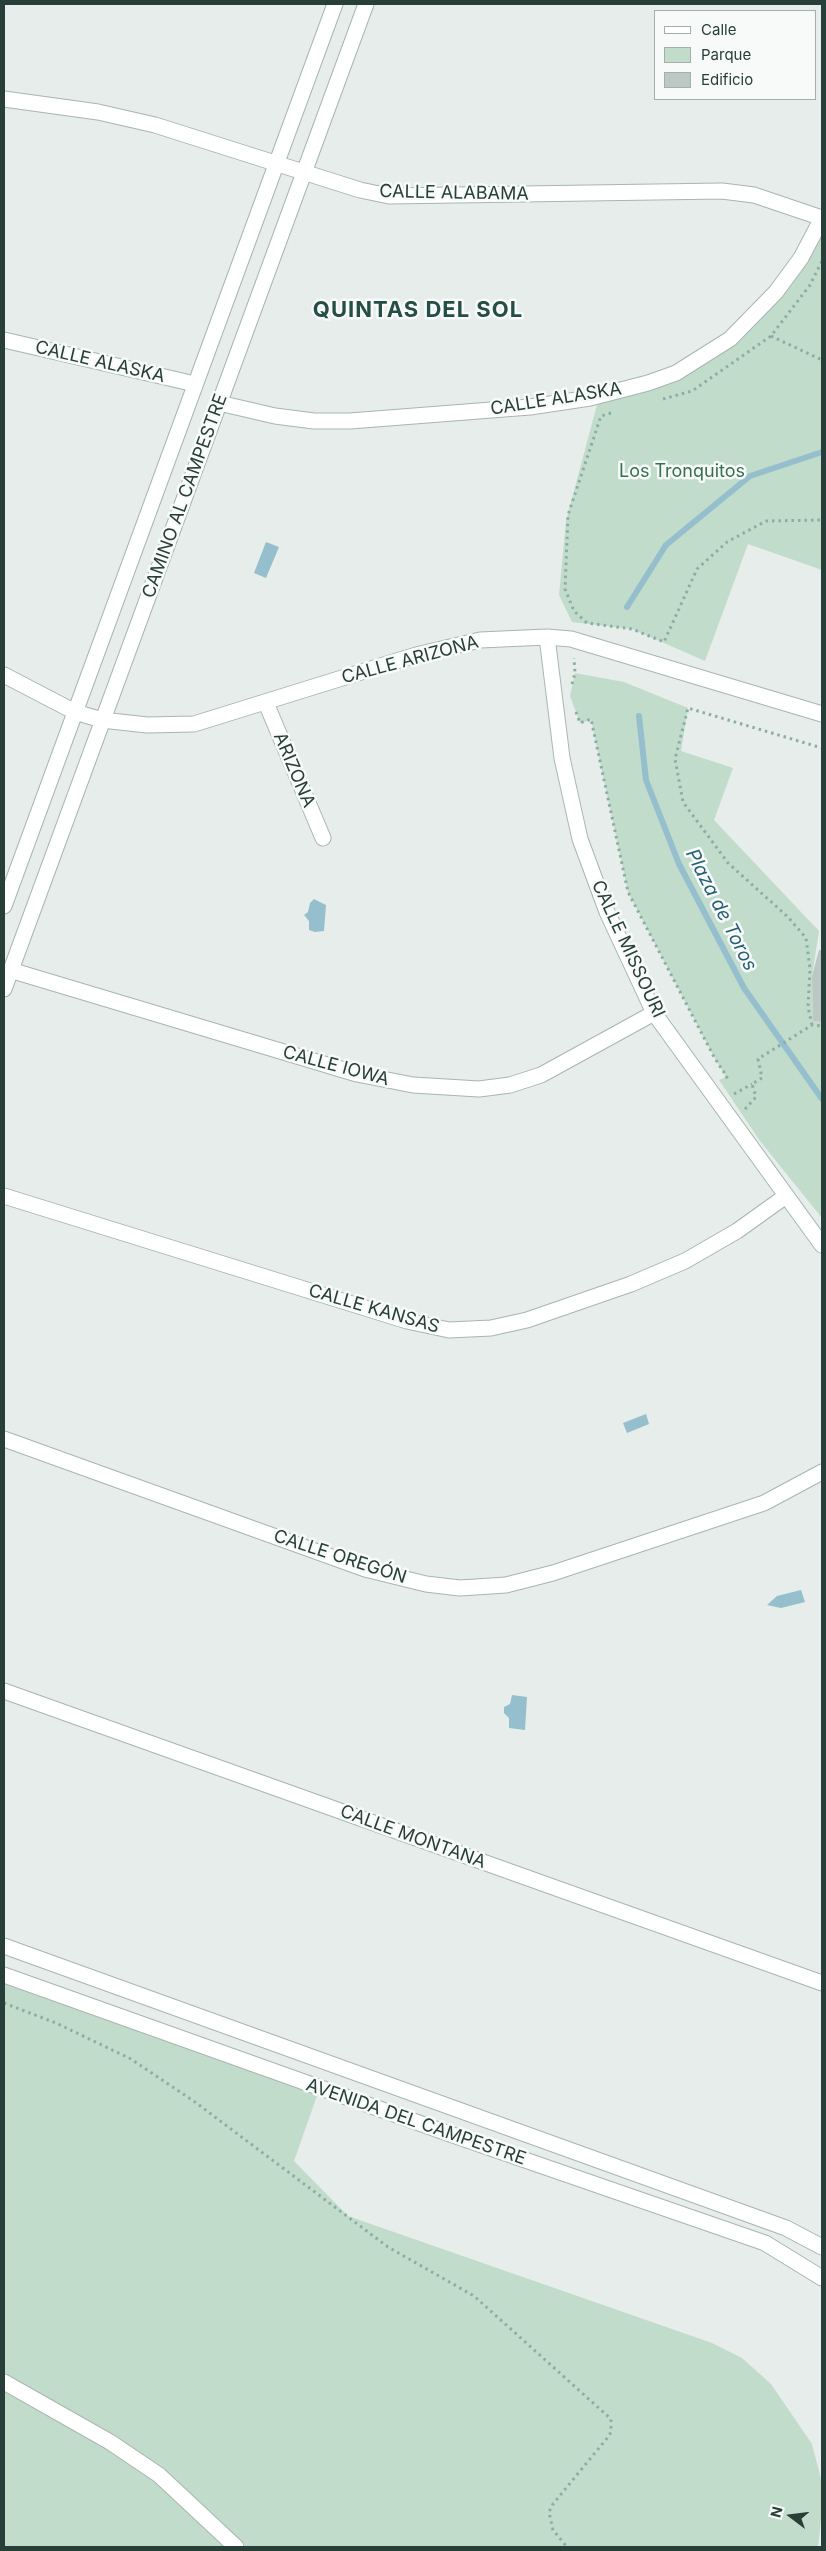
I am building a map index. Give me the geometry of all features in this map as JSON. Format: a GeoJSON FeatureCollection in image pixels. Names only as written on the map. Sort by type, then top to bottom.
{"type":"FeatureCollection","features":[{"type":"Feature","properties":{"kind":"street","name":"CAMINO AL CAMPESTRE"},"geometry":{"type":"LineString","coordinates":[[4,906],[335,4]]}},
{"type":"Feature","properties":{"kind":"street","name":"CAMINO AL CAMPESTRE"},"geometry":{"type":"LineString","coordinates":[[4,989],[366,4]]}},
{"type":"Feature","properties":{"kind":"street","name":"CALLE ALABAMA"},"geometry":{"type":"LineString","coordinates":[[4,98],[33,101],[127,119],[210,142],[360,190],[389,196],[722,191],[754,195],[822,218]]}},
{"type":"Feature","properties":{"kind":"street","name":"CALLE ALASKA"},"geometry":{"type":"LineString","coordinates":[[219,403],[275,416],[314,421],[350,422],[530,407],[590,398],[648,383],[676,373],[730,339],[776,292],[801,258],[822,218]]}},
{"type":"Feature","properties":{"kind":"street","name":"CALLE ALASKA"},"geometry":{"type":"LineString","coordinates":[[4,340],[195,384]]}},
{"type":"Feature","properties":{"kind":"street","name":"CALLE ARIZONA"},"geometry":{"type":"LineString","coordinates":[[4,675],[75,712],[102,720],[147,725],[194,724],[416,655],[480,640],[547,637],[571,639],[822,714]]}},
{"type":"Feature","properties":{"kind":"street","name":"CALLE MISSOURI"},"geometry":{"type":"LineString","coordinates":[[547,637],[562,758],[580,839],[607,912],[654,1013],[822,1244]]}},
{"type":"Feature","properties":{"kind":"street","name":"ARIZONA"},"geometry":{"type":"LineString","coordinates":[[266,703],[323,838]]}},
{"type":"Feature","properties":{"kind":"street","name":"CALLE IOWA"},"geometry":{"type":"LineString","coordinates":[[10,970],[357,1074],[413,1085],[479,1089],[510,1085],[541,1075],[654,1013]]}},
{"type":"Feature","properties":{"kind":"street","name":"CALLE KANSAS"},"geometry":{"type":"LineString","coordinates":[[4,1196],[407,1321],[449,1330],[491,1328],[527,1320],[631,1284],[702,1251],[736,1232],[786,1196]]}},
{"type":"Feature","properties":{"kind":"street","name":"CALLE OREGÓN"},"geometry":{"type":"LineString","coordinates":[[4,1439],[365,1569],[426,1584],[460,1588],[506,1586],[554,1573],[764,1503],[822,1472]]}},
{"type":"Feature","properties":{"kind":"street","name":"CALLE MONTANA"},"geometry":{"type":"LineString","coordinates":[[4,1691],[822,1983]]}},
{"type":"Feature","properties":{"kind":"street","name":"AVENIDA DEL CAMPESTRE"},"geometry":{"type":"LineString","coordinates":[[4,1946],[786,2228],[822,2247]]}},
{"type":"Feature","properties":{"kind":"street","name":"AVENIDA DEL CAMPESTRE"},"geometry":{"type":"LineString","coordinates":[[4,1975],[446,2133],[765,2243],[822,2278]]}},
{"type":"Feature","properties":{"kind":"street"},"geometry":{"type":"LineString","coordinates":[[72,2000],[82,1975]]}},
{"type":"Feature","properties":{"kind":"street"},"geometry":{"type":"LineString","coordinates":[[446,2133],[456,2110]]}},
{"type":"Feature","properties":{"kind":"street"},"geometry":{"type":"LineString","coordinates":[[4,2382],[110,2442],[159,2474],[236,2547]]}},
{"type":"Feature","properties":{"kind":"path"},"geometry":{"type":"LineString","coordinates":[[656,401],[692,391],[771,336],[810,285],[822,262]]}},
{"type":"Feature","properties":{"kind":"path"},"geometry":{"type":"LineString","coordinates":[[771,336],[822,360]]}},
{"type":"Feature","properties":{"kind":"path"},"geometry":{"type":"LineString","coordinates":[[620,411],[602,416],[568,515],[565,589],[574,611],[587,623],[632,629],[664,642],[697,569],[727,542],[766,521],[822,520]]}},
{"type":"Feature","properties":{"kind":"path"},"geometry":{"type":"LineString","coordinates":[[572,688],[575,673],[571,639],[574,611]]}},
{"type":"Feature","properties":{"kind":"path"},"geometry":{"type":"LineString","coordinates":[[573,705],[580,723],[591,719],[628,892],[726,1077]]}},
{"type":"Feature","properties":{"kind":"path"},"geometry":{"type":"LineString","coordinates":[[812,1025],[808,1006],[810,969],[806,938],[788,917],[728,863],[683,802],[675,759],[688,708],[822,748]]}},
{"type":"Feature","properties":{"kind":"path"},"geometry":{"type":"LineString","coordinates":[[729,1096],[762,1078],[758,1059],[812,1025],[822,1026]]}},
{"type":"Feature","properties":{"kind":"path"},"geometry":{"type":"LineString","coordinates":[[741,1114],[756,1097],[752,1084]]}},
{"type":"Feature","properties":{"kind":"path"},"geometry":{"type":"LineString","coordinates":[[4,2003],[56,2023],[131,2059],[195,2102],[388,2247],[474,2296],[610,2419],[611,2432],[608,2437],[553,2504],[549,2512],[553,2530],[567,2547]]}},
{"type":"Feature","properties":{"kind":"green space","name":"Los Tronquitos"},"geometry":{"type":"Polygon","coordinates":[[[822,209],[822,570],[748,544],[705,661],[632,629],[572,622],[559,595],[566,521],[598,401],[734,340],[807,251],[822,209]]]}},
{"type":"Feature","properties":{"kind":"green space"},"geometry":{"type":"Polygon","coordinates":[[[575,673],[624,682],[688,708],[681,751],[733,768],[714,820],[819,931],[812,976],[813,1021],[822,1022],[822,1218],[760,1141],[719,1080],[726,1077],[628,892],[591,720],[580,723],[570,696],[575,673]]]}},
{"type":"Feature","properties":{"kind":"green space"},"geometry":{"type":"Polygon","coordinates":[[[4,1984],[318,2093],[294,2161],[348,2216],[712,2343],[742,2358],[771,2384],[812,2444],[822,2483],[822,2510],[818,2547],[4,2547],[4,1984]]]}},
{"type":"Feature","properties":{"kind":"water"},"geometry":{"type":"Polygon","coordinates":[[[266,542],[279,547],[266,578],[254,573],[266,542]]]}},
{"type":"Feature","properties":{"kind":"water"},"geometry":{"type":"Polygon","coordinates":[[[314,899],[326,905],[324,931],[315,932],[309,930],[309,921],[304,915],[308,912],[310,903],[314,899]]]}},
{"type":"Feature","properties":{"kind":"water"},"geometry":{"type":"Polygon","coordinates":[[[646,1414],[649,1424],[627,1433],[623,1423],[646,1414]]]}},
{"type":"Feature","properties":{"kind":"water"},"geometry":{"type":"Polygon","coordinates":[[[801,1590],[805,1602],[781,1608],[767,1605],[777,1596],[801,1590]]]}},
{"type":"Feature","properties":{"kind":"water"},"geometry":{"type":"Polygon","coordinates":[[[512,1695],[527,1697],[525,1730],[509,1728],[509,1718],[504,1713],[504,1707],[510,1704],[512,1695]]]}},
{"type":"Feature","properties":{"kind":"building"},"geometry":{"type":"Polygon","coordinates":[[[819,950],[822,950],[822,1022],[813,1021],[812,976],[819,950]]]}},
{"type":"Feature","properties":{"kind":"waterway","name":"Plaza de Toros"},"geometry":{"type":"LineString","coordinates":[[627,607],[666,545],[750,476],[822,452]]}},
{"type":"Feature","properties":{"kind":"waterway","name":"Plaza de Toros"},"geometry":{"type":"LineString","coordinates":[[639,716],[646,780],[679,864],[744,988],[822,1099]]}},
{"type":"Feature","properties":{"kind":"district","name":"QUINTAS DEL SOL"},"geometry":{"type":"Point","coordinates":[418,310]}}]}
